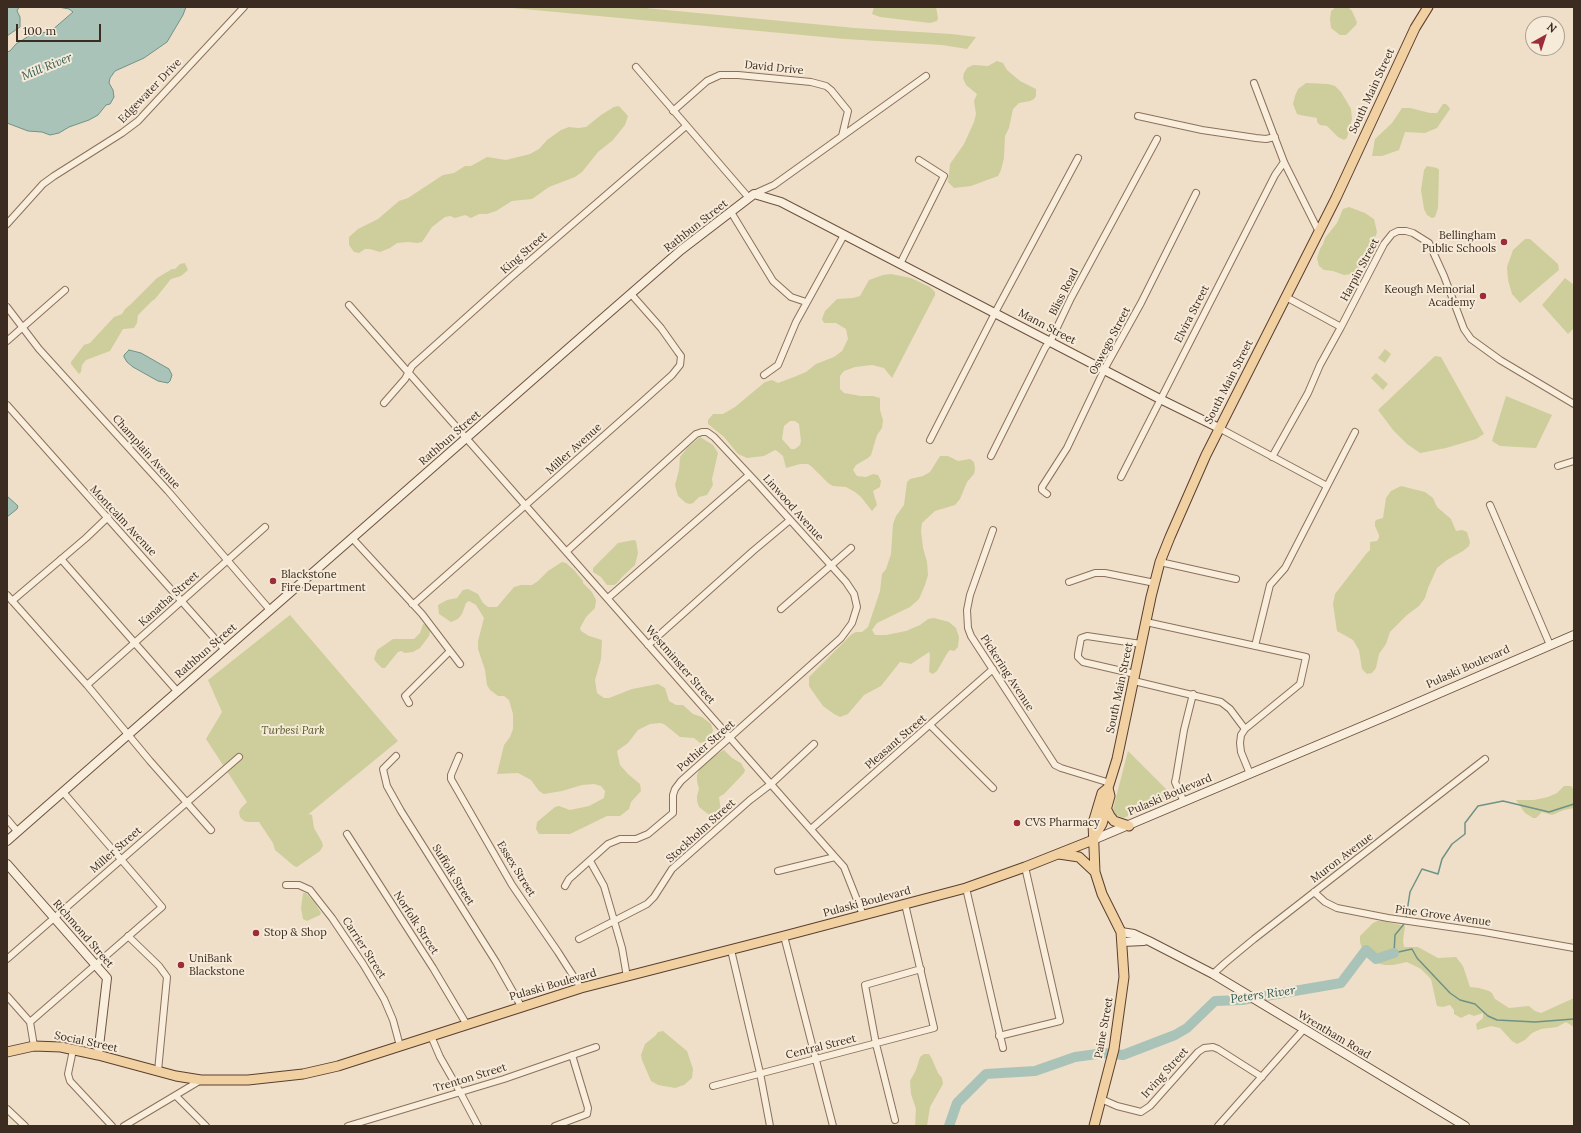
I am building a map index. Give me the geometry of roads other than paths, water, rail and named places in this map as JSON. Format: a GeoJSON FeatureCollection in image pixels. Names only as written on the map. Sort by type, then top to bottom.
{"type":"FeatureCollection","features":[{"type":"Feature","properties":{"kind":"main road","name":"South Main Street"},"geometry":{"type":"LineString","coordinates":[[1093,840],[1101,825],[1110,796],[1109,785],[1118,754],[1160,562],[1219,428],[1286,297],[1318,230],[1336,198],[1415,28],[1428,7]]}},
{"type":"Feature","properties":{"kind":"main road","name":"South Main Street"},"geometry":{"type":"LineString","coordinates":[[1093,840],[1093,823],[1095,814],[1102,793],[1109,785]]}},
{"type":"Feature","properties":{"kind":"main road"},"geometry":{"type":"LineString","coordinates":[[1106,808],[1114,821],[1129,826]]}},
{"type":"Feature","properties":{"kind":"main road","name":"Pulaski Boulevard"},"geometry":{"type":"LineString","coordinates":[[136,1065],[201,1080],[248,1080],[303,1074],[400,1046],[581,988],[966,888],[1025,867],[1093,840]]}},
{"type":"Feature","properties":{"kind":"main road"},"geometry":{"type":"LineString","coordinates":[[1093,840],[1095,872],[1102,894],[1121,937]]}},
{"type":"Feature","properties":{"kind":"main road"},"geometry":{"type":"LineString","coordinates":[[1058,854],[1079,857],[1095,872]]}},
{"type":"Feature","properties":{"kind":"main road","name":"Paine Street"},"geometry":{"type":"LineString","coordinates":[[1094,1126],[1113,1053],[1124,977],[1121,937]]}},
{"type":"Feature","properties":{"kind":"main road","name":"Social Street"},"geometry":{"type":"LineString","coordinates":[[7,1052],[34,1046],[61,1047],[136,1065]]}},
{"type":"Feature","properties":{"kind":"street","name":"Edgewater Drive"},"geometry":{"type":"LineString","coordinates":[[7,224],[43,184],[138,121],[244,7]]}},
{"type":"Feature","properties":{"kind":"street"},"geometry":{"type":"LineString","coordinates":[[636,67],[686,126],[752,196]]}},
{"type":"Feature","properties":{"kind":"street","name":"David Drive"},"geometry":{"type":"LineString","coordinates":[[674,111],[707,81],[720,75],[738,75],[811,82],[826,86],[848,110],[842,136]]}},
{"type":"Feature","properties":{"kind":"street","name":"Rathbun Street"},"geometry":{"type":"LineString","coordinates":[[7,841],[681,250],[752,196],[774,185],[926,76]]}},
{"type":"Feature","properties":{"kind":"street"},"geometry":{"type":"LineString","coordinates":[[1254,83],[1284,162],[1318,230]]}},
{"type":"Feature","properties":{"kind":"street"},"geometry":{"type":"LineString","coordinates":[[1138,116],[1202,130],[1266,139],[1275,137]]}},
{"type":"Feature","properties":{"kind":"street","name":"King Street"},"geometry":{"type":"LineString","coordinates":[[384,402],[409,373],[412,366],[686,126]]}},
{"type":"Feature","properties":{"kind":"street","name":"Bliss Road"},"geometry":{"type":"LineString","coordinates":[[991,456],[1071,298],[1157,139]]}},
{"type":"Feature","properties":{"kind":"street"},"geometry":{"type":"LineString","coordinates":[[930,440],[995,313],[1078,158]]}},
{"type":"Feature","properties":{"kind":"street"},"geometry":{"type":"LineString","coordinates":[[900,264],[944,176],[919,160]]}},
{"type":"Feature","properties":{"kind":"street","name":"Elvira Street"},"geometry":{"type":"LineString","coordinates":[[1121,478],[1275,174],[1284,162]]}},
{"type":"Feature","properties":{"kind":"street","name":"Oswego Street"},"geometry":{"type":"LineString","coordinates":[[1047,494],[1041,488],[1067,448],[1105,370],[1141,303],[1196,193]]}},
{"type":"Feature","properties":{"kind":"street","name":"Mann Street"},"geometry":{"type":"LineString","coordinates":[[752,196],[781,202],[1160,399],[1219,428],[1327,486]]}},
{"type":"Feature","properties":{"kind":"street"},"geometry":{"type":"LineString","coordinates":[[731,212],[773,281],[791,297],[806,302]]}},
{"type":"Feature","properties":{"kind":"street","name":"Harpin Street"},"geometry":{"type":"LineString","coordinates":[[1272,457],[1308,393],[1320,366],[1384,244],[1392,234],[1406,231],[1419,236],[1429,243],[1444,276],[1464,329],[1471,339],[1500,360],[1574,404]]}},
{"type":"Feature","properties":{"kind":"street"},"geometry":{"type":"LineString","coordinates":[[764,375],[778,365],[806,302],[844,235]]}},
{"type":"Feature","properties":{"kind":"street"},"geometry":{"type":"LineString","coordinates":[[7,340],[65,290]]}},
{"type":"Feature","properties":{"kind":"street","name":"Miller Avenue"},"geometry":{"type":"LineString","coordinates":[[412,604],[415,603],[662,384],[680,365],[681,356],[661,328],[631,294]]}},
{"type":"Feature","properties":{"kind":"street"},"geometry":{"type":"LineString","coordinates":[[1286,297],[1341,326]]}},
{"type":"Feature","properties":{"kind":"street","name":"Westminster Street"},"geometry":{"type":"LineString","coordinates":[[349,304],[466,439],[567,551],[844,867],[863,915]]}},
{"type":"Feature","properties":{"kind":"street","name":"Champlain Avenue"},"geometry":{"type":"LineString","coordinates":[[7,307],[39,349],[168,491],[270,610]]}},
{"type":"Feature","properties":{"kind":"street","name":"Montcalm Avenue"},"geometry":{"type":"LineString","coordinates":[[7,405],[82,490],[108,516],[225,650]]}},
{"type":"Feature","properties":{"kind":"street","name":"Linwood Avenue"},"geometry":{"type":"LineString","coordinates":[[567,551],[692,438],[699,433],[707,432],[714,437],[850,587],[857,603]]}},
{"type":"Feature","properties":{"kind":"street"},"geometry":{"type":"LineString","coordinates":[[1255,646],[1272,582],[1285,568],[1355,432]]}},
{"type":"Feature","properties":{"kind":"street"},"geometry":{"type":"LineString","coordinates":[[1558,466],[1574,461]]}},
{"type":"Feature","properties":{"kind":"street"},"geometry":{"type":"LineString","coordinates":[[608,598],[749,475]]}},
{"type":"Feature","properties":{"kind":"street"},"geometry":{"type":"LineString","coordinates":[[1490,505],[1550,645]]}},
{"type":"Feature","properties":{"kind":"street"},"geometry":{"type":"LineString","coordinates":[[12,601],[108,516]]}},
{"type":"Feature","properties":{"kind":"street"},"geometry":{"type":"LineString","coordinates":[[648,645],[790,520]]}},
{"type":"Feature","properties":{"kind":"street","name":"Kanatha Street"},"geometry":{"type":"LineString","coordinates":[[87,684],[265,527]]}},
{"type":"Feature","properties":{"kind":"street","name":"Pickering Avenue"},"geometry":{"type":"LineString","coordinates":[[993,530],[970,595],[966,618],[971,636],[994,669],[1055,765],[1109,785]]}},
{"type":"Feature","properties":{"kind":"street"},"geometry":{"type":"LineString","coordinates":[[352,538],[412,604],[460,664]]}},
{"type":"Feature","properties":{"kind":"street"},"geometry":{"type":"LineString","coordinates":[[781,609],[851,548]]}},
{"type":"Feature","properties":{"kind":"street"},"geometry":{"type":"LineString","coordinates":[[61,559],[136,642],[177,691]]}},
{"type":"Feature","properties":{"kind":"street"},"geometry":{"type":"LineString","coordinates":[[1160,562],[1236,579]]}},
{"type":"Feature","properties":{"kind":"street"},"geometry":{"type":"LineString","coordinates":[[1069,582],[1095,573],[1106,573],[1155,582]]}},
{"type":"Feature","properties":{"kind":"street"},"geometry":{"type":"LineString","coordinates":[[7,595],[87,684],[211,830]]}},
{"type":"Feature","properties":{"kind":"street","name":"Pothier Street"},"geometry":{"type":"LineString","coordinates":[[565,886],[569,879],[608,844],[620,839],[636,839],[648,834],[673,813],[673,795],[675,789],[681,781],[841,638],[854,619],[857,603]]}},
{"type":"Feature","properties":{"kind":"street"},"geometry":{"type":"LineString","coordinates":[[1146,622],[1306,657],[1300,684],[1245,729],[1242,735],[1240,743],[1241,752],[1250,774]]}},
{"type":"Feature","properties":{"kind":"street","name":"Pulaski Boulevard"},"geometry":{"type":"LineString","coordinates":[[1093,840],[1129,826],[1574,635]]}},
{"type":"Feature","properties":{"kind":"street"},"geometry":{"type":"LineString","coordinates":[[1141,644],[1087,636],[1082,638],[1078,657],[1083,662],[1134,678],[1215,700],[1226,705],[1245,729]]}},
{"type":"Feature","properties":{"kind":"street"},"geometry":{"type":"LineString","coordinates":[[409,703],[405,696],[450,651]]}},
{"type":"Feature","properties":{"kind":"street","name":"Pleasant Street"},"geometry":{"type":"LineString","coordinates":[[811,829],[994,669]]}},
{"type":"Feature","properties":{"kind":"street"},"geometry":{"type":"LineString","coordinates":[[1184,802],[1176,782],[1176,778],[1184,730],[1193,694]]}},
{"type":"Feature","properties":{"kind":"street"},"geometry":{"type":"LineString","coordinates":[[930,725],[993,788]]}},
{"type":"Feature","properties":{"kind":"street","name":"Stockholm Street"},"geometry":{"type":"LineString","coordinates":[[579,939],[647,904],[654,897],[672,869],[750,800],[771,784],[814,744]]}},
{"type":"Feature","properties":{"kind":"street","name":"Suffolk Street"},"geometry":{"type":"LineString","coordinates":[[396,756],[383,769],[386,786],[496,962],[521,1006]]}},
{"type":"Feature","properties":{"kind":"street","name":"Essex Street"},"geometry":{"type":"LineString","coordinates":[[459,756],[451,775],[451,779],[512,885],[581,988]]}},
{"type":"Feature","properties":{"kind":"street","name":"Miller Street"},"geometry":{"type":"LineString","coordinates":[[7,959],[120,859],[239,757]]}},
{"type":"Feature","properties":{"kind":"street","name":"Muron Avenue"},"geometry":{"type":"LineString","coordinates":[[1214,974],[1225,963],[1314,892],[1485,759]]}},
{"type":"Feature","properties":{"kind":"street"},"geometry":{"type":"LineString","coordinates":[[30,1022],[162,907],[63,792]]}},
{"type":"Feature","properties":{"kind":"street"},"geometry":{"type":"LineString","coordinates":[[7,819],[17,832]]}},
{"type":"Feature","properties":{"kind":"street","name":"Norfolk Street"},"geometry":{"type":"LineString","coordinates":[[348,834],[436,972],[467,1024]]}},
{"type":"Feature","properties":{"kind":"street"},"geometry":{"type":"LineString","coordinates":[[778,871],[835,857]]}},
{"type":"Feature","properties":{"kind":"street"},"geometry":{"type":"LineString","coordinates":[[590,861],[604,886],[622,948],[627,977]]}},
{"type":"Feature","properties":{"kind":"street","name":"Richmond Street"},"geometry":{"type":"LineString","coordinates":[[7,864],[107,978],[98,1055]]}},
{"type":"Feature","properties":{"kind":"street"},"geometry":{"type":"LineString","coordinates":[[998,1036],[1060,1021],[1025,867]]}},
{"type":"Feature","properties":{"kind":"street","name":"Carrier Street"},"geometry":{"type":"LineString","coordinates":[[286,885],[299,885],[310,890],[332,918],[363,964],[384,999],[393,1020],[400,1046]]}},
{"type":"Feature","properties":{"kind":"street"},"geometry":{"type":"LineString","coordinates":[[966,888],[988,980],[998,1036],[1002,1048]]}},
{"type":"Feature","properties":{"kind":"street","name":"Pine Grove Avenue"},"geometry":{"type":"LineString","coordinates":[[1314,892],[1324,902],[1337,908],[1388,918],[1484,932],[1574,948]]}},
{"type":"Feature","properties":{"kind":"street"},"geometry":{"type":"LineString","coordinates":[[895,1120],[876,1044],[865,985],[921,969],[905,904]]}},
{"type":"Feature","properties":{"kind":"street","name":"Wrentham Road"},"geometry":{"type":"LineString","coordinates":[[1121,937],[1134,934],[1214,974],[1464,1126]]}},
{"type":"Feature","properties":{"kind":"street"},"geometry":{"type":"LineString","coordinates":[[128,936],[159,966],[168,977],[158,1071]]}},
{"type":"Feature","properties":{"kind":"street"},"geometry":{"type":"LineString","coordinates":[[784,936],[833,1126]]}},
{"type":"Feature","properties":{"kind":"street"},"geometry":{"type":"LineString","coordinates":[[731,950],[760,1073],[770,1126]]}},
{"type":"Feature","properties":{"kind":"street","name":"Central Street"},"geometry":{"type":"LineString","coordinates":[[713,1086],[934,1028],[921,969]]}},
{"type":"Feature","properties":{"kind":"street"},"geometry":{"type":"LineString","coordinates":[[7,996],[30,1022],[34,1046]]}},
{"type":"Feature","properties":{"kind":"street"},"geometry":{"type":"LineString","coordinates":[[1218,1126],[1304,1029]]}},
{"type":"Feature","properties":{"kind":"street"},"geometry":{"type":"LineString","coordinates":[[430,1036],[440,1058],[478,1126]]}},
{"type":"Feature","properties":{"kind":"street","name":"Trenton Street"},"geometry":{"type":"LineString","coordinates":[[348,1126],[504,1079],[596,1047]]}},
{"type":"Feature","properties":{"kind":"street","name":"Irving Street"},"geometry":{"type":"LineString","coordinates":[[1101,1099],[1117,1106],[1141,1112],[1150,1106],[1198,1052],[1204,1048],[1213,1047],[1218,1049],[1262,1077]]}},
{"type":"Feature","properties":{"kind":"street"},"geometry":{"type":"LineString","coordinates":[[73,1050],[68,1074],[70,1081],[112,1126]]}},
{"type":"Feature","properties":{"kind":"street"},"geometry":{"type":"LineString","coordinates":[[555,1126],[587,1114],[588,1108],[572,1055]]}},
{"type":"Feature","properties":{"kind":"street"},"geometry":{"type":"LineString","coordinates":[[124,1126],[201,1080]]}},
{"type":"Feature","properties":{"kind":"street"},"geometry":{"type":"LineString","coordinates":[[176,1096],[206,1126]]}},
{"type":"Feature","properties":{"kind":"street"},"geometry":{"type":"LineString","coordinates":[[7,1109],[25,1126]]}},
{"type":"Feature","properties":{"kind":"water"},"geometry":{"type":"Polygon","coordinates":[[[7,7],[19,7],[17,11],[20,17],[20,27],[7,36],[7,7]]]}},
{"type":"Feature","properties":{"kind":"water","name":"Mill River"},"geometry":{"type":"Polygon","coordinates":[[[58,7],[186,7],[167,42],[144,58],[115,71],[110,78],[109,83],[113,90],[114,97],[110,104],[106,105],[98,115],[89,120],[69,127],[59,133],[50,135],[42,132],[28,131],[7,123],[7,52],[29,36],[51,31],[73,12],[69,9],[58,7]]]}},
{"type":"Feature","properties":{"kind":"water"},"geometry":{"type":"Polygon","coordinates":[[[129,350],[141,353],[169,369],[172,375],[170,381],[168,383],[158,381],[133,367],[124,357],[129,350]]]}},
{"type":"Feature","properties":{"kind":"water"},"geometry":{"type":"Polygon","coordinates":[[[7,496],[18,506],[17,509],[7,517],[7,496]]]}},
{"type":"Feature","properties":{"kind":"waterway"},"geometry":{"type":"LineString","coordinates":[[1406,918],[1410,892],[1422,869],[1438,874],[1442,859],[1452,844],[1465,834],[1465,823],[1478,806],[1503,801],[1549,812],[1574,804]]}},
{"type":"Feature","properties":{"kind":"waterway","name":"Peters River"},"geometry":{"type":"LineString","coordinates":[[1405,922],[1395,935],[1394,953],[1412,949],[1417,958],[1450,993],[1460,1000],[1475,1004],[1488,1016],[1497,1020],[1535,1022],[1574,1019]]}},
{"type":"Feature","properties":{"kind":"waterway","name":"Peters River"},"geometry":{"type":"LineString","coordinates":[[949,1126],[957,1103],[986,1074],[1035,1071],[1075,1057],[1104,1053],[1123,1055],[1175,1035],[1187,1028],[1215,1001],[1242,1000],[1341,983],[1366,950],[1376,959],[1394,953]]}},
{"type":"Feature","properties":{"kind":"place","name":"Bellingham Public Schools"},"geometry":{"type":"Point","coordinates":[1504,242]}},
{"type":"Feature","properties":{"kind":"place","name":"Keough Memorial Academy"},"geometry":{"type":"Point","coordinates":[1483,296]}},
{"type":"Feature","properties":{"kind":"place","name":"Blackstone Fire Department"},"geometry":{"type":"Point","coordinates":[273,581]}},
{"type":"Feature","properties":{"kind":"place","name":"CVS Pharmacy"},"geometry":{"type":"Point","coordinates":[1017,823]}},
{"type":"Feature","properties":{"kind":"place","name":"Stop & Shop"},"geometry":{"type":"Point","coordinates":[256,933]}},
{"type":"Feature","properties":{"kind":"place","name":"UniBank Blackstone"},"geometry":{"type":"Point","coordinates":[181,965]}},
{"type":"Feature","properties":{"kind":"park label","name":"Turbesi Park"},"geometry":{"type":"Point","coordinates":[293,731]}}]}
